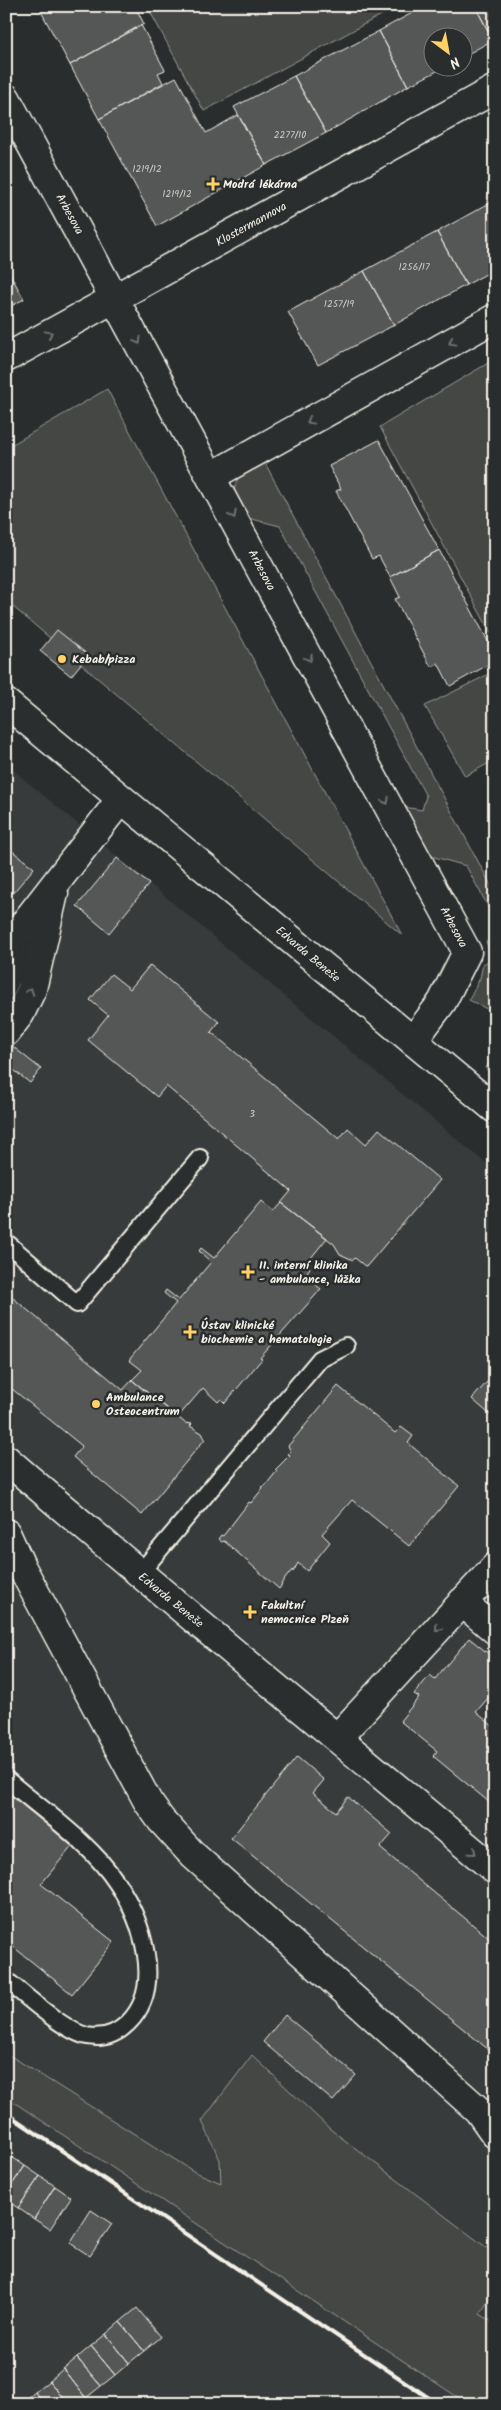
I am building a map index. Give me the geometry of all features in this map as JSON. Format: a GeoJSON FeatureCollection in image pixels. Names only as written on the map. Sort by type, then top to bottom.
{"type":"FeatureCollection","features":[{"type":"Feature","properties":{"kind":"street","name":"Klostermannova"},"geometry":{"type":"LineString","coordinates":[[6,358],[495,90]]}},
{"type":"Feature","properties":{"kind":"street","name":"Arbesova"},"geometry":{"type":"LineString","coordinates":[[6,98],[212,476],[467,952],[442,1002],[414,1041]]}},
{"type":"Feature","properties":{"kind":"street"},"geometry":{"type":"LineString","coordinates":[[212,476],[495,318]]}},
{"type":"Feature","properties":{"kind":"street","name":"Edvarda Beneše"},"geometry":{"type":"LineString","coordinates":[[6,703],[495,1109]]}},
{"type":"Feature","properties":{"kind":"street"},"geometry":{"type":"LineString","coordinates":[[6,947],[57,884],[121,799]]}},
{"type":"Feature","properties":{"kind":"street"},"geometry":{"type":"LineString","coordinates":[[6,1032],[20,1014],[32,989],[57,884]]}},
{"type":"Feature","properties":{"kind":"street","name":"Edvarda Beneše"},"geometry":{"type":"LineString","coordinates":[[6,1459],[138,1574],[495,1870]]}},
{"type":"Feature","properties":{"kind":"street"},"geometry":{"type":"LineString","coordinates":[[6,1533],[26,1577],[148,1802],[161,1820],[193,1855],[478,2110],[495,2134]]}},
{"type":"Feature","properties":{"kind":"street"},"geometry":{"type":"LineString","coordinates":[[338,1738],[495,1567]]}},
{"type":"Feature","properties":{"kind":"street"},"geometry":{"type":"LineString","coordinates":[[462,1602],[495,1630]]}},
{"type":"Feature","properties":{"kind":"lane"},"geometry":{"type":"LineString","coordinates":[[6,992],[23,961],[57,884]]}},
{"type":"Feature","properties":{"kind":"lane"},"geometry":{"type":"LineString","coordinates":[[6,1242],[77,1304],[200,1158]]}},
{"type":"Feature","properties":{"kind":"lane"},"geometry":{"type":"LineString","coordinates":[[138,1574],[320,1360],[346,1346]]}},
{"type":"Feature","properties":{"kind":"lane"},"geometry":{"type":"LineString","coordinates":[[6,1779],[90,1852],[117,1882],[130,1906],[146,1953],[148,1980],[144,2003],[133,2018],[120,2032],[101,2037],[86,2036],[66,2025],[6,1980]]}},
{"type":"Feature","properties":{"kind":"shaded area"},"geometry":{"type":"Polygon","coordinates":[[[147,6],[398,6],[204,111],[147,6]]]}},
{"type":"Feature","properties":{"kind":"shaded area"},"geometry":{"type":"Polygon","coordinates":[[[495,359],[495,641],[380,427],[495,359]]]}},
{"type":"Feature","properties":{"kind":"shaded area"},"geometry":{"type":"Polygon","coordinates":[[[107,389],[402,935],[6,601],[6,448],[107,389]]]}},
{"type":"Feature","properties":{"kind":"shaded area"},"geometry":{"type":"Polygon","coordinates":[[[265,463],[495,893],[495,919],[466,866],[424,854],[403,807],[422,810],[426,796],[280,526],[248,518],[232,497],[238,477],[265,463]]]}},
{"type":"Feature","properties":{"kind":"shaded area"},"geometry":{"type":"Polygon","coordinates":[[[495,671],[495,760],[465,776],[425,706],[495,671]]]}},
{"type":"Feature","properties":{"kind":"shaded area","name":"Fakultní nemocnice Plzeň"},"geometry":{"type":"Polygon","coordinates":[[[6,764],[495,1171],[495,2404],[14,2404],[6,2392],[6,764]]]}},
{"type":"Feature","properties":{"kind":"shaded area"},"geometry":{"type":"Polygon","coordinates":[[[495,930],[495,1013],[469,1000],[480,978],[483,964],[494,958],[486,942],[492,939],[495,930]]]}},
{"type":"Feature","properties":{"kind":"shaded area"},"geometry":{"type":"Polygon","coordinates":[[[495,1057],[495,1076],[485,1068],[495,1057]]]}},
{"type":"Feature","properties":{"kind":"shaded area"},"geometry":{"type":"Polygon","coordinates":[[[6,2053],[193,2171],[221,2183],[220,2160],[202,2121],[252,2055],[330,2129],[495,2254],[495,2290],[480,2314],[495,2324],[495,2404],[468,2404],[6,2097],[6,2053]]]}},
{"type":"Feature","properties":{"kind":"building"},"geometry":{"type":"Polygon","coordinates":[[[38,6],[135,6],[144,24],[70,65],[38,6]]]}},
{"type":"Feature","properties":{"kind":"building"},"geometry":{"type":"Polygon","coordinates":[[[425,6],[475,6],[493,40],[474,50],[474,28],[424,28],[424,78],[408,86],[379,31],[425,6]]]}},
{"type":"Feature","properties":{"kind":"building"},"geometry":{"type":"Polygon","coordinates":[[[475,6],[495,6],[495,40],[493,40],[475,6]]]}},
{"type":"Feature","properties":{"kind":"building"},"geometry":{"type":"Polygon","coordinates":[[[141,25],[165,70],[158,73],[163,83],[99,119],[70,65],[141,25]]]}},
{"type":"Feature","properties":{"kind":"building"},"geometry":{"type":"Polygon","coordinates":[[[379,31],[408,86],[326,133],[294,76],[379,31]]]}},
{"type":"Feature","properties":{"kind":"building"},"geometry":{"type":"Polygon","coordinates":[[[294,76],[326,133],[266,165],[234,107],[294,76]]]}},
{"type":"Feature","properties":{"kind":"building"},"geometry":{"type":"Polygon","coordinates":[[[176,77],[206,133],[238,115],[266,165],[157,226],[99,119],[176,77]]]}},
{"type":"Feature","properties":{"kind":"building"},"geometry":{"type":"Polygon","coordinates":[[[495,200],[495,269],[466,285],[437,232],[495,200]]]}},
{"type":"Feature","properties":{"kind":"building"},"geometry":{"type":"Polygon","coordinates":[[[437,232],[466,285],[394,325],[364,271],[437,232]]]}},
{"type":"Feature","properties":{"kind":"building"},"geometry":{"type":"Polygon","coordinates":[[[6,267],[24,299],[6,309],[6,267]]]}},
{"type":"Feature","properties":{"kind":"building"},"geometry":{"type":"Polygon","coordinates":[[[364,271],[394,325],[318,365],[288,312],[364,271]]]}},
{"type":"Feature","properties":{"kind":"building"},"geometry":{"type":"Polygon","coordinates":[[[379,440],[439,550],[390,577],[379,556],[372,559],[336,491],[341,489],[329,466],[379,440]]]}},
{"type":"Feature","properties":{"kind":"building"},"geometry":{"type":"Polygon","coordinates":[[[439,550],[495,654],[495,661],[450,686],[438,663],[431,667],[395,599],[400,597],[390,577],[439,550]]]}},
{"type":"Feature","properties":{"kind":"building"},"geometry":{"type":"Polygon","coordinates":[[[57,630],[88,655],[71,676],[40,651],[57,630]]]}},
{"type":"Feature","properties":{"kind":"building"},"geometry":{"type":"Polygon","coordinates":[[[6,846],[34,868],[6,901],[6,846]]]}},
{"type":"Feature","properties":{"kind":"building"},"geometry":{"type":"Polygon","coordinates":[[[117,858],[149,884],[109,933],[77,906],[117,858]]]}},
{"type":"Feature","properties":{"kind":"building"},"geometry":{"type":"Polygon","coordinates":[[[150,965],[219,1022],[211,1032],[339,1139],[348,1128],[366,1144],[379,1129],[440,1180],[366,1267],[355,1258],[353,1260],[340,1254],[334,1244],[281,1203],[291,1191],[166,1086],[157,1097],[88,1040],[108,1015],[90,1000],[111,974],[130,989],[150,965]]]}},
{"type":"Feature","properties":{"kind":"building"},"geometry":{"type":"Polygon","coordinates":[[[12,1046],[41,1069],[30,1083],[6,1064],[6,1053],[12,1046]]]}},
{"type":"Feature","properties":{"kind":"building"},"geometry":{"type":"Polygon","coordinates":[[[261,1202],[273,1212],[281,1203],[327,1238],[306,1264],[310,1268],[307,1272],[319,1281],[316,1285],[321,1289],[260,1358],[262,1359],[225,1403],[221,1399],[218,1402],[203,1388],[178,1417],[132,1380],[142,1370],[129,1360],[176,1303],[164,1293],[166,1290],[179,1300],[211,1262],[199,1251],[201,1248],[214,1258],[261,1202]]]}},
{"type":"Feature","properties":{"kind":"building","name":"Ambulance Osteocentrum"},"geometry":{"type":"Polygon","coordinates":[[[6,1292],[123,1390],[132,1380],[185,1423],[192,1424],[190,1426],[202,1433],[205,1439],[142,1515],[73,1457],[82,1446],[6,1384],[6,1292]]]}},
{"type":"Feature","properties":{"kind":"building"},"geometry":{"type":"Polygon","coordinates":[[[495,1373],[495,1419],[472,1399],[495,1373]]]}},
{"type":"Feature","properties":{"kind":"building"},"geometry":{"type":"Polygon","coordinates":[[[338,1386],[395,1433],[401,1427],[413,1436],[408,1443],[459,1486],[409,1546],[352,1500],[322,1534],[330,1542],[307,1571],[298,1563],[279,1589],[224,1541],[222,1542],[218,1539],[221,1535],[223,1536],[249,1502],[251,1503],[263,1488],[261,1487],[265,1486],[277,1471],[275,1470],[290,1455],[288,1454],[291,1451],[288,1446],[338,1386]]]}},
{"type":"Feature","properties":{"kind":"building"},"geometry":{"type":"Polygon","coordinates":[[[469,1638],[495,1659],[495,1690],[476,1712],[495,1728],[495,1807],[433,1756],[437,1751],[400,1721],[419,1697],[414,1694],[430,1675],[435,1679],[469,1638]]]}},
{"type":"Feature","properties":{"kind":"building"},"geometry":{"type":"Polygon","coordinates":[[[297,1757],[324,1780],[313,1793],[336,1812],[348,1797],[392,1834],[380,1848],[495,1943],[495,2055],[231,1838],[297,1757]]]}},
{"type":"Feature","properties":{"kind":"building"},"geometry":{"type":"Polygon","coordinates":[[[6,1791],[73,1845],[41,1884],[114,1942],[72,1994],[6,1941],[6,1791]]]}},
{"type":"Feature","properties":{"kind":"building"},"geometry":{"type":"Polygon","coordinates":[[[285,2015],[356,2075],[333,2101],[263,2042],[285,2015]]]}},
{"type":"Feature","properties":{"kind":"building"},"geometry":{"type":"Polygon","coordinates":[[[9,2155],[25,2166],[6,2193],[6,2160],[9,2155]]]}},
{"type":"Feature","properties":{"kind":"building"},"geometry":{"type":"Polygon","coordinates":[[[25,2166],[40,2176],[18,2208],[6,2200],[6,2193],[25,2166]]]}},
{"type":"Feature","properties":{"kind":"building"},"geometry":{"type":"Polygon","coordinates":[[[40,2176],[55,2186],[34,2219],[18,2208],[40,2176]]]}},
{"type":"Feature","properties":{"kind":"building"},"geometry":{"type":"Polygon","coordinates":[[[55,2186],[71,2197],[50,2229],[34,2219],[55,2186]]]}},
{"type":"Feature","properties":{"kind":"building"},"geometry":{"type":"Polygon","coordinates":[[[91,2210],[112,2224],[90,2256],[70,2243],[91,2210]]]}},
{"type":"Feature","properties":{"kind":"building"},"geometry":{"type":"Polygon","coordinates":[[[137,2308],[161,2337],[144,2351],[120,2322],[137,2308]]]}},
{"type":"Feature","properties":{"kind":"building"},"geometry":{"type":"Polygon","coordinates":[[[120,2322],[144,2351],[129,2363],[106,2334],[120,2322]]]}},
{"type":"Feature","properties":{"kind":"building"},"geometry":{"type":"Polygon","coordinates":[[[106,2334],[129,2363],[115,2375],[91,2346],[106,2334]]]}},
{"type":"Feature","properties":{"kind":"building"},"geometry":{"type":"Polygon","coordinates":[[[91,2346],[115,2375],[101,2386],[77,2358],[91,2346]]]}},
{"type":"Feature","properties":{"kind":"building"},"geometry":{"type":"Polygon","coordinates":[[[77,2358],[101,2386],[86,2398],[63,2369],[77,2358]]]}},
{"type":"Feature","properties":{"kind":"building"},"geometry":{"type":"Polygon","coordinates":[[[63,2369],[86,2398],[79,2404],[68,2404],[49,2381],[63,2369]]]}},
{"type":"Feature","properties":{"kind":"building"},"geometry":{"type":"Polygon","coordinates":[[[49,2381],[68,2404],[44,2404],[35,2392],[49,2381]]]}},
{"type":"Feature","properties":{"kind":"building"},"geometry":{"type":"Polygon","coordinates":[[[35,2392],[44,2404],[21,2404],[35,2392]]]}},
{"type":"Feature","properties":{"kind":"railway"},"geometry":{"type":"LineString","coordinates":[[6,2113],[438,2404]]}},
{"type":"Feature","properties":{"kind":"place","name":"Modrá lékárna"},"geometry":{"type":"Point","coordinates":[213,184]}},
{"type":"Feature","properties":{"kind":"place","name":"Kebab/pizza"},"geometry":{"type":"Point","coordinates":[62,659]}},
{"type":"Feature","properties":{"kind":"place","name":"II. interní klinika - ambulance, lůžka"},"geometry":{"type":"Point","coordinates":[248,1272]}},
{"type":"Feature","properties":{"kind":"place","name":"Ústav klinické biochemie a hematologie"},"geometry":{"type":"Point","coordinates":[190,1332]}},
{"type":"Feature","properties":{"kind":"place","name":"Ambulance Osteocentrum"},"geometry":{"type":"Point","coordinates":[96,1404]}},
{"type":"Feature","properties":{"kind":"place","name":"Fakultní nemocnice Plzeň"},"geometry":{"type":"Point","coordinates":[250,1612]}}]}
